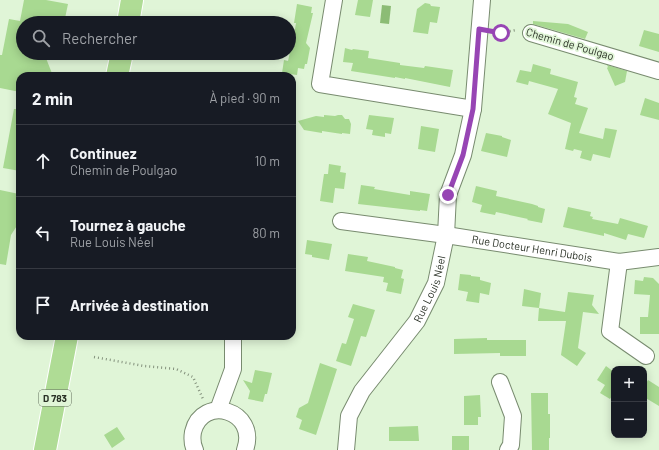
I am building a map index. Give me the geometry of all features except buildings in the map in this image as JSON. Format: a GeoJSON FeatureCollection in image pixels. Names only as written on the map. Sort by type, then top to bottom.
{"type":"FeatureCollection","features":[{"type":"Feature","properties":{"kind":"main road"},"geometry":{"type":"LineString","coordinates":[[129,16],[132,0]]}},
{"type":"Feature","properties":{"kind":"main road"},"geometry":{"type":"LineString","coordinates":[[119,72],[121,60]]}},
{"type":"Feature","properties":{"kind":"main road","name":"D 783"},"geometry":{"type":"LineString","coordinates":[[45,450],[66,340]]}},
{"type":"Feature","properties":{"kind":"street"},"geometry":{"type":"LineString","coordinates":[[334,0],[320,84],[473,109]]}},
{"type":"Feature","properties":{"kind":"street","name":"Rue Louis Néel"},"geometry":{"type":"LineString","coordinates":[[346,450],[349,416],[362,391],[418,321],[436,282],[446,236],[448,195],[463,155],[473,109],[482,0]]}},
{"type":"Feature","properties":{"kind":"street","name":"Chemin de Poulgao"},"geometry":{"type":"LineString","coordinates":[[531,32],[659,70]]}},
{"type":"Feature","properties":{"kind":"street","name":"Rue Docteur Henri Dubois"},"geometry":{"type":"LineString","coordinates":[[341,221],[619,262],[659,257]]}},
{"type":"Feature","properties":{"kind":"street"},"geometry":{"type":"LineString","coordinates":[[619,262],[610,331],[646,356]]}},
{"type":"Feature","properties":{"kind":"street"},"geometry":{"type":"LineString","coordinates":[[214,411],[233,370],[233,340]]}},
{"type":"Feature","properties":{"kind":"street"},"geometry":{"type":"LineString","coordinates":[[500,382],[513,416],[511,445],[508,450]]}},
{"type":"Feature","properties":{"kind":"street"},"geometry":{"type":"LineString","coordinates":[[195,450],[192,438],[195,424],[204,415],[214,411],[230,412],[239,417],[245,425],[247,432],[248,442],[245,450]]}},
{"type":"Feature","properties":{"kind":"path","name":"Chemin de Poulgao"},"geometry":{"type":"LineString","coordinates":[[479,29],[501,33],[519,30],[531,32]]}},
{"type":"Feature","properties":{"kind":"path"},"geometry":{"type":"LineString","coordinates":[[94,357],[144,366],[176,369],[193,377],[214,411]]}},
{"type":"Feature","properties":{"kind":"shaded area"},"geometry":{"type":"Polygon","coordinates":[[[382,5],[391,6],[389,24],[380,23],[382,5]]]}},
{"type":"Feature","properties":{"kind":"route"},"geometry":{"type":"LineString","coordinates":[[448,195],[463,155],[473,109],[479,29],[501,33]]}}]}
